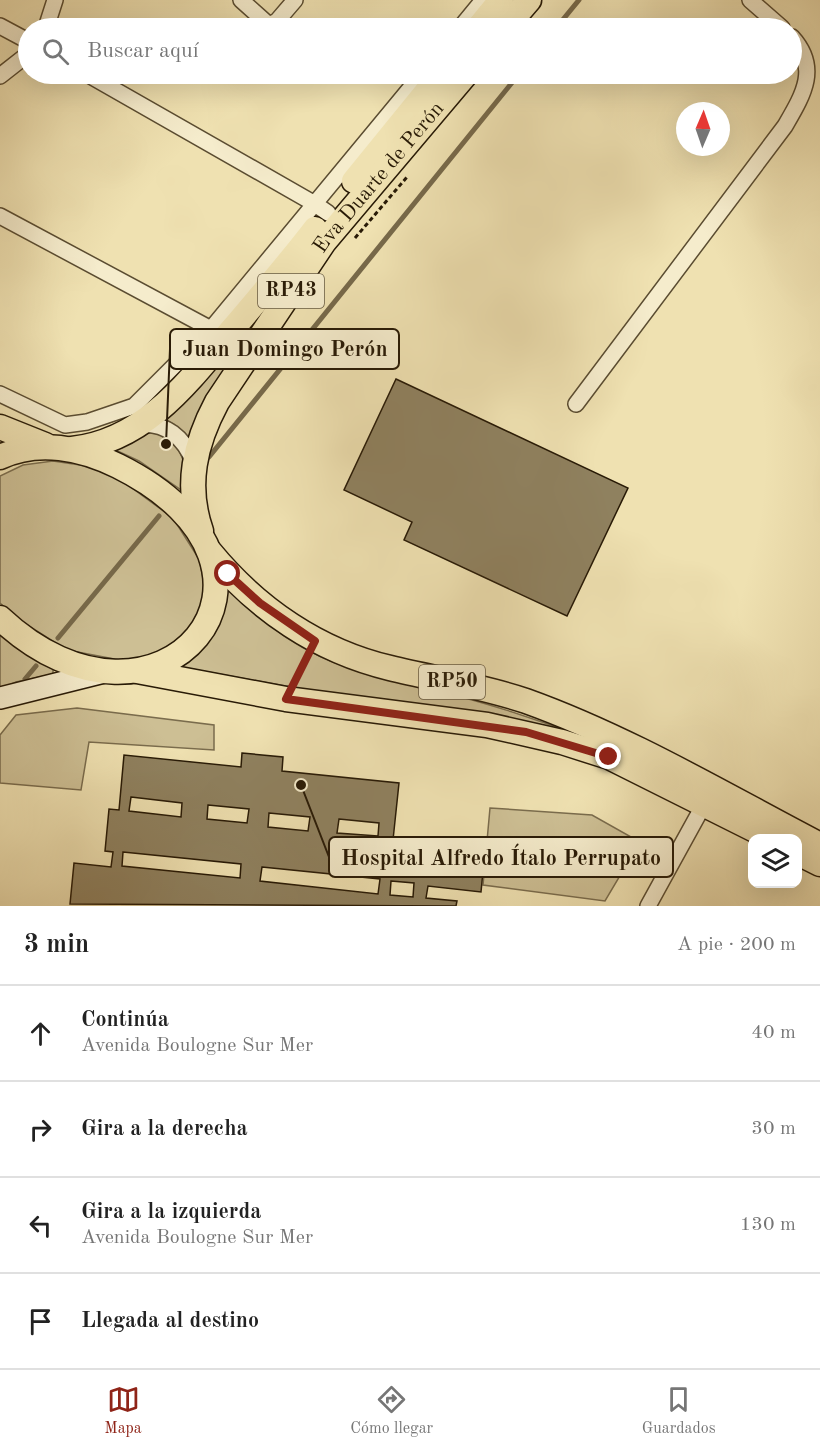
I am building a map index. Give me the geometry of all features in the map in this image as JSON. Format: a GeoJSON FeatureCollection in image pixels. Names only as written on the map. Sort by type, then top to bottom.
{"type":"FeatureCollection","features":[{"type":"Feature","properties":{"kind":"main road"},"geometry":{"type":"LineString","coordinates":[[486,18],[501,0]]}},
{"type":"Feature","properties":{"kind":"main road"},"geometry":{"type":"LineString","coordinates":[[514,18],[529,0]]}},
{"type":"Feature","properties":{"kind":"main road","name":"Eva Duarte de Perón"},"geometry":{"type":"LineString","coordinates":[[63,449],[96,444],[138,425],[160,411],[190,381],[321,208],[432,84]]}},
{"type":"Feature","properties":{"kind":"main road","name":"Eva Duarte de Perón"},"geometry":{"type":"LineString","coordinates":[[137,671],[175,658],[202,634],[210,618],[215,593],[214,564],[195,508],[194,463],[204,426],[217,402],[324,242],[458,84]]}},
{"type":"Feature","properties":{"kind":"main road"},"geometry":{"type":"LineString","coordinates":[[0,427],[22,438],[99,457],[148,484],[181,512],[207,547]]}},
{"type":"Feature","properties":{"kind":"main road"},"geometry":{"type":"LineString","coordinates":[[0,457],[35,447],[63,449]]}},
{"type":"Feature","properties":{"kind":"main road","name":"RP50"},"geometry":{"type":"LineString","coordinates":[[207,547],[250,594],[315,641],[357,659],[525,701],[600,732],[708,796],[765,834]]}},
{"type":"Feature","properties":{"kind":"main road"},"geometry":{"type":"LineString","coordinates":[[0,618],[28,642],[63,661],[108,671],[137,671]]}},
{"type":"Feature","properties":{"kind":"main road","name":"RP50"},"geometry":{"type":"LineString","coordinates":[[137,671],[286,699],[526,732],[609,757],[708,796],[820,845]]}},
{"type":"Feature","properties":{"kind":"main road"},"geometry":{"type":"LineString","coordinates":[[802,855],[820,864]]}},
{"type":"Feature","properties":{"kind":"street"},"geometry":{"type":"LineString","coordinates":[[49,18],[55,0]]}},
{"type":"Feature","properties":{"kind":"street"},"geometry":{"type":"LineString","coordinates":[[241,0],[261,18]]}},
{"type":"Feature","properties":{"kind":"street"},"geometry":{"type":"LineString","coordinates":[[280,18],[295,0]]}},
{"type":"Feature","properties":{"kind":"street"},"geometry":{"type":"LineString","coordinates":[[468,18],[483,0]]}},
{"type":"Feature","properties":{"kind":"street"},"geometry":{"type":"LineString","coordinates":[[750,0],[771,18]]}},
{"type":"Feature","properties":{"kind":"street"},"geometry":{"type":"LineString","coordinates":[[0,26],[18,36]]}},
{"type":"Feature","properties":{"kind":"street"},"geometry":{"type":"LineString","coordinates":[[576,404],[785,126],[809,84],[809,64],[802,53]]}},
{"type":"Feature","properties":{"kind":"street"},"geometry":{"type":"LineString","coordinates":[[0,76],[18,62]]}},
{"type":"Feature","properties":{"kind":"street"},"geometry":{"type":"LineString","coordinates":[[104,84],[321,208]]}},
{"type":"Feature","properties":{"kind":"street"},"geometry":{"type":"LineString","coordinates":[[0,394],[65,425],[87,422],[134,406],[211,329],[297,222],[321,208],[414,84]]}},
{"type":"Feature","properties":{"kind":"street"},"geometry":{"type":"LineString","coordinates":[[0,216],[211,329]]}},
{"type":"Feature","properties":{"kind":"street"},"geometry":{"type":"LineString","coordinates":[[138,425],[150,423],[164,427],[180,439],[194,463]]}},
{"type":"Feature","properties":{"kind":"street"},"geometry":{"type":"LineString","coordinates":[[0,698],[108,671]]}},
{"type":"Feature","properties":{"kind":"street"},"geometry":{"type":"LineString","coordinates":[[648,906],[708,796]]}},
{"type":"Feature","properties":{"kind":"path"},"geometry":{"type":"LineString","coordinates":[[286,699],[315,641]]}},
{"type":"Feature","properties":{"kind":"shaded area"},"geometry":{"type":"Polygon","coordinates":[[[243,332],[249,337],[190,440],[174,424],[163,418],[243,332]]]}},
{"type":"Feature","properties":{"kind":"shaded area"},"geometry":{"type":"Polygon","coordinates":[[[153,431],[172,443],[182,456],[187,494],[139,461],[111,448],[142,433],[153,431]]]}},
{"type":"Feature","properties":{"kind":"shaded area"},"geometry":{"type":"Polygon","coordinates":[[[53,461],[87,466],[117,477],[173,518],[199,559],[205,587],[196,622],[172,649],[130,662],[67,650],[16,618],[0,603],[0,476],[23,465],[53,461]]]}},
{"type":"Feature","properties":{"kind":"shaded area"},"geometry":{"type":"Polygon","coordinates":[[[232,589],[255,613],[279,632],[327,659],[379,677],[523,715],[571,732],[570,738],[181,667],[199,652],[212,635],[222,615],[226,592],[232,589]]]}},
{"type":"Feature","properties":{"kind":"shaded area"},"geometry":{"type":"Polygon","coordinates":[[[0,634],[53,669],[53,674],[16,682],[0,689],[0,634]]]}},
{"type":"Feature","properties":{"kind":"shaded area"},"geometry":{"type":"Polygon","coordinates":[[[77,708],[214,725],[214,750],[89,742],[81,790],[0,783],[0,735],[16,715],[77,708]]]}},
{"type":"Feature","properties":{"kind":"shaded area"},"geometry":{"type":"Polygon","coordinates":[[[490,808],[592,815],[640,842],[605,901],[483,885],[490,808]]]}},
{"type":"Feature","properties":{"kind":"building"},"geometry":{"type":"Polygon","coordinates":[[[396,379],[628,488],[567,616],[404,540],[412,522],[344,490],[396,379]]]}},
{"type":"Feature","properties":{"kind":"building"},"geometry":{"type":"Polygon","coordinates":[[[242,753],[283,757],[282,771],[399,783],[393,840],[485,850],[481,892],[428,886],[426,898],[457,901],[456,906],[70,904],[74,863],[111,867],[113,852],[105,851],[109,809],[119,810],[124,755],[241,767],[242,753]],[[131,797],[129,811],[181,817],[182,803],[131,797]],[[208,805],[207,819],[247,823],[249,809],[208,805]],[[269,813],[268,827],[308,831],[310,817],[269,813]],[[339,819],[337,833],[378,836],[379,823],[339,819]],[[123,852],[122,866],[240,878],[241,864],[123,852]],[[262,867],[260,881],[378,894],[380,879],[262,867]],[[391,881],[390,895],[413,897],[414,883],[391,881]]]}},
{"type":"Feature","properties":{"kind":"waterway"},"geometry":{"type":"LineString","coordinates":[[564,18],[579,0]]}},
{"type":"Feature","properties":{"kind":"waterway"},"geometry":{"type":"LineString","coordinates":[[209,457],[511,84]]}},
{"type":"Feature","properties":{"kind":"waterway"},"geometry":{"type":"LineString","coordinates":[[58,638],[159,516]]}},
{"type":"Feature","properties":{"kind":"waterway"},"geometry":{"type":"LineString","coordinates":[[25,679],[36,666]]}},
{"type":"Feature","properties":{"kind":"place","name":"Juan Domingo Perón"},"geometry":{"type":"Point","coordinates":[166,444]}},
{"type":"Feature","properties":{"kind":"place","name":"Hospital Alfredo Ítalo Perrupato"},"geometry":{"type":"Point","coordinates":[301,785]}},
{"type":"Feature","properties":{"kind":"route"},"geometry":{"type":"LineString","coordinates":[[228,574],[260,603],[315,641],[286,699],[526,732],[609,757]]}}]}
